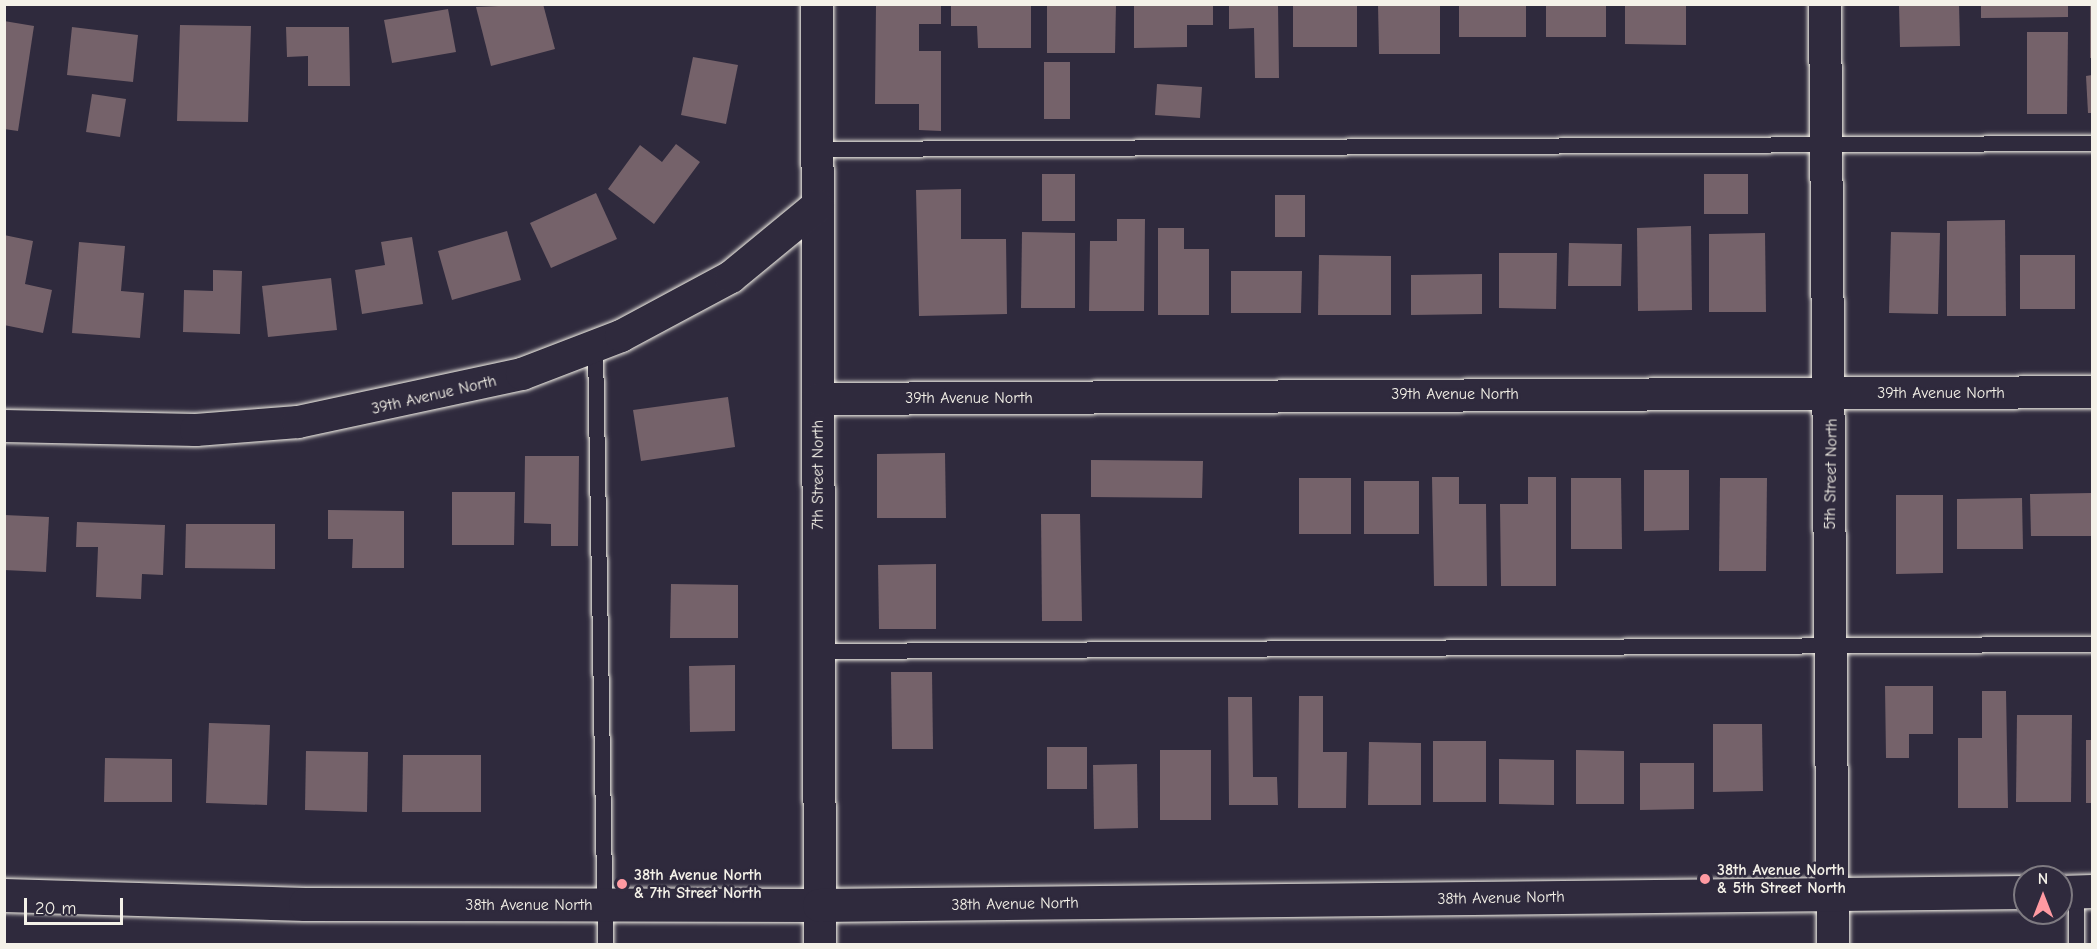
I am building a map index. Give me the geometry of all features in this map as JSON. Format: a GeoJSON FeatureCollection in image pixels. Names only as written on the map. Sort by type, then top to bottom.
{"type":"FeatureCollection","features":[{"type":"Feature","properties":{"kind":"main road","name":"38th Avenue North"},"geometry":{"type":"LineString","coordinates":[[4,895],[305,904],[819,906],[2013,892]]}},
{"type":"Feature","properties":{"kind":"street","name":"7th Street North"},"geometry":{"type":"LineString","coordinates":[[817,4],[819,945]]}},
{"type":"Feature","properties":{"kind":"street","name":"5th Street North"},"geometry":{"type":"LineString","coordinates":[[1825,4],[1832,394],[1828,647],[1833,945]]}},
{"type":"Feature","properties":{"kind":"street","name":"39th Avenue North"},"geometry":{"type":"LineString","coordinates":[[4,426],[196,430],[298,422],[522,375],[595,346],[731,277],[817,206]]}},
{"type":"Feature","properties":{"kind":"street","name":"39th Avenue North"},"geometry":{"type":"LineString","coordinates":[[818,399],[2092,392]]}},
{"type":"Feature","properties":{"kind":"lane"},"geometry":{"type":"LineString","coordinates":[[817,149],[2092,143]]}},
{"type":"Feature","properties":{"kind":"lane"},"geometry":{"type":"LineString","coordinates":[[595,346],[605,945]]}},
{"type":"Feature","properties":{"kind":"lane"},"geometry":{"type":"LineString","coordinates":[[819,651],[2092,644]]}},
{"type":"Feature","properties":{"kind":"lane"},"geometry":{"type":"LineString","coordinates":[[2076,892],[2076,945]]}},
{"type":"Feature","properties":{"kind":"building"},"geometry":{"type":"Polygon","coordinates":[[[543,4],[555,49],[491,66],[476,7],[543,4]]]}},
{"type":"Feature","properties":{"kind":"building"},"geometry":{"type":"Polygon","coordinates":[[[876,4],[941,4],[941,24],[919,24],[919,51],[941,51],[941,131],[919,130],[919,104],[875,104],[876,4]]]}},
{"type":"Feature","properties":{"kind":"building"},"geometry":{"type":"Polygon","coordinates":[[[951,4],[1031,4],[1031,48],[978,48],[977,26],[951,26],[951,4]]]}},
{"type":"Feature","properties":{"kind":"building"},"geometry":{"type":"Polygon","coordinates":[[[1047,4],[1116,4],[1115,53],[1047,53],[1047,4]]]}},
{"type":"Feature","properties":{"kind":"building"},"geometry":{"type":"Polygon","coordinates":[[[1134,4],[1213,4],[1213,25],[1187,25],[1187,47],[1134,48],[1134,4]]]}},
{"type":"Feature","properties":{"kind":"building"},"geometry":{"type":"Polygon","coordinates":[[[1229,4],[1278,4],[1279,78],[1255,78],[1254,28],[1229,29],[1229,4]]]}},
{"type":"Feature","properties":{"kind":"building"},"geometry":{"type":"Polygon","coordinates":[[[1293,4],[1357,4],[1357,47],[1293,47],[1293,4]]]}},
{"type":"Feature","properties":{"kind":"building"},"geometry":{"type":"Polygon","coordinates":[[[1378,4],[1440,4],[1440,54],[1379,54],[1378,4]]]}},
{"type":"Feature","properties":{"kind":"building"},"geometry":{"type":"Polygon","coordinates":[[[1459,4],[1526,4],[1526,37],[1459,37],[1459,4]]]}},
{"type":"Feature","properties":{"kind":"building"},"geometry":{"type":"Polygon","coordinates":[[[1546,4],[1606,4],[1606,37],[1546,37],[1546,4]]]}},
{"type":"Feature","properties":{"kind":"building"},"geometry":{"type":"Polygon","coordinates":[[[1625,4],[1686,4],[1686,45],[1625,44],[1625,4]]]}},
{"type":"Feature","properties":{"kind":"building"},"geometry":{"type":"Polygon","coordinates":[[[1899,4],[1959,4],[1960,46],[1900,47],[1899,4]]]}},
{"type":"Feature","properties":{"kind":"building"},"geometry":{"type":"Polygon","coordinates":[[[2090,4],[2092,4],[2092,58],[2090,58],[2090,4]]]}},
{"type":"Feature","properties":{"kind":"building"},"geometry":{"type":"Polygon","coordinates":[[[1981,5],[2068,5],[2068,17],[1981,18],[1981,5]]]}},
{"type":"Feature","properties":{"kind":"building"},"geometry":{"type":"Polygon","coordinates":[[[448,9],[456,52],[392,63],[384,20],[448,9]]]}},
{"type":"Feature","properties":{"kind":"building"},"geometry":{"type":"Polygon","coordinates":[[[4,21],[34,26],[18,131],[4,129],[4,21]]]}},
{"type":"Feature","properties":{"kind":"building"},"geometry":{"type":"Polygon","coordinates":[[[180,25],[251,26],[248,122],[177,121],[180,25]]]}},
{"type":"Feature","properties":{"kind":"building"},"geometry":{"type":"Polygon","coordinates":[[[72,27],[138,35],[133,82],[67,75],[72,27]]]}},
{"type":"Feature","properties":{"kind":"building"},"geometry":{"type":"Polygon","coordinates":[[[286,27],[349,27],[350,86],[308,86],[308,56],[287,57],[286,27]]]}},
{"type":"Feature","properties":{"kind":"building"},"geometry":{"type":"Polygon","coordinates":[[[2027,32],[2068,32],[2067,114],[2027,114],[2027,32]]]}},
{"type":"Feature","properties":{"kind":"building"},"geometry":{"type":"Polygon","coordinates":[[[693,57],[738,65],[726,124],[681,115],[693,57]]]}},
{"type":"Feature","properties":{"kind":"building"},"geometry":{"type":"Polygon","coordinates":[[[1044,62],[1070,62],[1070,119],[1044,119],[1044,62]]]}},
{"type":"Feature","properties":{"kind":"building"},"geometry":{"type":"Polygon","coordinates":[[[2092,75],[2092,113],[2088,113],[2086,76],[2092,75]]]}},
{"type":"Feature","properties":{"kind":"building"},"geometry":{"type":"Polygon","coordinates":[[[1157,84],[1202,87],[1200,118],[1155,115],[1157,84]]]}},
{"type":"Feature","properties":{"kind":"building"},"geometry":{"type":"Polygon","coordinates":[[[92,94],[126,99],[120,137],[86,132],[92,94]]]}},
{"type":"Feature","properties":{"kind":"building"},"geometry":{"type":"Polygon","coordinates":[[[676,144],[700,162],[654,224],[608,189],[640,145],[662,162],[676,144]]]}},
{"type":"Feature","properties":{"kind":"building"},"geometry":{"type":"Polygon","coordinates":[[[1042,174],[1075,174],[1075,221],[1042,221],[1042,174]]]}},
{"type":"Feature","properties":{"kind":"building"},"geometry":{"type":"Polygon","coordinates":[[[1704,174],[1748,174],[1748,214],[1704,214],[1704,174]]]}},
{"type":"Feature","properties":{"kind":"building"},"geometry":{"type":"Polygon","coordinates":[[[961,189],[961,239],[1006,239],[1007,314],[919,316],[916,190],[961,189]]]}},
{"type":"Feature","properties":{"kind":"building"},"geometry":{"type":"Polygon","coordinates":[[[596,193],[617,239],[551,268],[530,223],[596,193]]]}},
{"type":"Feature","properties":{"kind":"building"},"geometry":{"type":"Polygon","coordinates":[[[1275,195],[1305,195],[1305,237],[1275,237],[1275,195]]]}},
{"type":"Feature","properties":{"kind":"building"},"geometry":{"type":"Polygon","coordinates":[[[1117,219],[1145,219],[1144,311],[1089,311],[1090,241],[1117,241],[1117,219]]]}},
{"type":"Feature","properties":{"kind":"building"},"geometry":{"type":"Polygon","coordinates":[[[2005,220],[2006,316],[1947,316],[1947,221],[2005,220]]]}},
{"type":"Feature","properties":{"kind":"building"},"geometry":{"type":"Polygon","coordinates":[[[1691,226],[1692,310],[1638,311],[1637,228],[1691,226]]]}},
{"type":"Feature","properties":{"kind":"building"},"geometry":{"type":"Polygon","coordinates":[[[1158,228],[1184,228],[1184,249],[1209,249],[1209,315],[1158,315],[1158,228]]]}},
{"type":"Feature","properties":{"kind":"building"},"geometry":{"type":"Polygon","coordinates":[[[507,231],[521,280],[452,300],[438,251],[507,231]]]}},
{"type":"Feature","properties":{"kind":"building"},"geometry":{"type":"Polygon","coordinates":[[[1022,232],[1075,233],[1075,308],[1021,308],[1022,232]]]}},
{"type":"Feature","properties":{"kind":"building"},"geometry":{"type":"Polygon","coordinates":[[[1891,232],[1940,233],[1938,314],[1889,313],[1891,232]]]}},
{"type":"Feature","properties":{"kind":"building"},"geometry":{"type":"Polygon","coordinates":[[[1765,233],[1766,312],[1709,312],[1709,234],[1765,233]]]}},
{"type":"Feature","properties":{"kind":"building"},"geometry":{"type":"Polygon","coordinates":[[[4,235],[33,241],[25,284],[52,290],[43,333],[4,325],[4,235]]]}},
{"type":"Feature","properties":{"kind":"building"},"geometry":{"type":"Polygon","coordinates":[[[412,237],[423,304],[362,314],[355,270],[385,265],[381,242],[412,237]]]}},
{"type":"Feature","properties":{"kind":"building"},"geometry":{"type":"Polygon","coordinates":[[[79,242],[125,246],[121,291],[144,293],[140,338],[72,333],[79,242]]]}},
{"type":"Feature","properties":{"kind":"building"},"geometry":{"type":"Polygon","coordinates":[[[1569,243],[1622,244],[1621,286],[1568,286],[1569,243]]]}},
{"type":"Feature","properties":{"kind":"building"},"geometry":{"type":"Polygon","coordinates":[[[1499,253],[1557,253],[1556,309],[1499,308],[1499,253]]]}},
{"type":"Feature","properties":{"kind":"building"},"geometry":{"type":"Polygon","coordinates":[[[1319,255],[1391,256],[1391,315],[1318,315],[1319,255]]]}},
{"type":"Feature","properties":{"kind":"building"},"geometry":{"type":"Polygon","coordinates":[[[2020,255],[2075,255],[2075,309],[2020,309],[2020,255]]]}},
{"type":"Feature","properties":{"kind":"building"},"geometry":{"type":"Polygon","coordinates":[[[213,270],[242,271],[240,334],[183,332],[184,290],[213,291],[213,270]]]}},
{"type":"Feature","properties":{"kind":"building"},"geometry":{"type":"Polygon","coordinates":[[[1231,271],[1302,271],[1301,313],[1231,313],[1231,271]]]}},
{"type":"Feature","properties":{"kind":"building"},"geometry":{"type":"Polygon","coordinates":[[[1482,274],[1482,314],[1411,315],[1411,275],[1482,274]]]}},
{"type":"Feature","properties":{"kind":"building"},"geometry":{"type":"Polygon","coordinates":[[[331,278],[337,330],[268,337],[262,286],[331,278]]]}},
{"type":"Feature","properties":{"kind":"building"},"geometry":{"type":"Polygon","coordinates":[[[728,397],[735,447],[641,461],[633,410],[728,397]]]}},
{"type":"Feature","properties":{"kind":"building"},"geometry":{"type":"Polygon","coordinates":[[[945,453],[946,518],[877,518],[877,454],[945,453]]]}},
{"type":"Feature","properties":{"kind":"building"},"geometry":{"type":"Polygon","coordinates":[[[525,456],[579,456],[578,546],[551,546],[551,524],[524,523],[525,456]]]}},
{"type":"Feature","properties":{"kind":"building"},"geometry":{"type":"Polygon","coordinates":[[[1091,460],[1203,461],[1202,498],[1091,497],[1091,460]]]}},
{"type":"Feature","properties":{"kind":"building"},"geometry":{"type":"Polygon","coordinates":[[[1644,470],[1689,470],[1689,530],[1644,531],[1644,470]]]}},
{"type":"Feature","properties":{"kind":"building"},"geometry":{"type":"Polygon","coordinates":[[[1432,477],[1459,477],[1459,504],[1486,504],[1487,586],[1434,586],[1432,477]]]}},
{"type":"Feature","properties":{"kind":"building"},"geometry":{"type":"Polygon","coordinates":[[[1528,477],[1556,477],[1556,586],[1501,586],[1500,504],[1528,504],[1528,477]]]}},
{"type":"Feature","properties":{"kind":"building"},"geometry":{"type":"Polygon","coordinates":[[[1299,478],[1351,478],[1351,534],[1299,534],[1299,478]]]}},
{"type":"Feature","properties":{"kind":"building"},"geometry":{"type":"Polygon","coordinates":[[[1571,478],[1621,478],[1622,549],[1571,549],[1571,478]]]}},
{"type":"Feature","properties":{"kind":"building"},"geometry":{"type":"Polygon","coordinates":[[[1720,478],[1767,478],[1766,571],[1719,571],[1720,478]]]}},
{"type":"Feature","properties":{"kind":"building"},"geometry":{"type":"Polygon","coordinates":[[[1364,481],[1419,481],[1419,534],[1364,534],[1364,481]]]}},
{"type":"Feature","properties":{"kind":"building"},"geometry":{"type":"Polygon","coordinates":[[[452,492],[515,492],[514,545],[452,545],[452,492]]]}},
{"type":"Feature","properties":{"kind":"building"},"geometry":{"type":"Polygon","coordinates":[[[2092,493],[2092,536],[2031,536],[2030,494],[2092,493]]]}},
{"type":"Feature","properties":{"kind":"building"},"geometry":{"type":"Polygon","coordinates":[[[1896,495],[1943,495],[1943,573],[1896,574],[1896,495]]]}},
{"type":"Feature","properties":{"kind":"building"},"geometry":{"type":"Polygon","coordinates":[[[2022,498],[2023,549],[1957,549],[1957,499],[2022,498]]]}},
{"type":"Feature","properties":{"kind":"building"},"geometry":{"type":"Polygon","coordinates":[[[328,510],[404,511],[404,568],[352,568],[353,539],[328,539],[328,510]]]}},
{"type":"Feature","properties":{"kind":"building"},"geometry":{"type":"Polygon","coordinates":[[[1041,514],[1080,514],[1082,621],[1042,621],[1041,514]]]}},
{"type":"Feature","properties":{"kind":"building"},"geometry":{"type":"Polygon","coordinates":[[[4,515],[49,517],[46,572],[4,570],[4,515]]]}},
{"type":"Feature","properties":{"kind":"building"},"geometry":{"type":"Polygon","coordinates":[[[77,522],[165,525],[163,575],[142,574],[141,599],[96,597],[98,547],[76,547],[77,522]]]}},
{"type":"Feature","properties":{"kind":"building"},"geometry":{"type":"Polygon","coordinates":[[[186,524],[275,524],[275,569],[185,568],[186,524]]]}},
{"type":"Feature","properties":{"kind":"building"},"geometry":{"type":"Polygon","coordinates":[[[936,564],[936,629],[879,629],[878,565],[936,564]]]}},
{"type":"Feature","properties":{"kind":"building"},"geometry":{"type":"Polygon","coordinates":[[[671,584],[738,585],[738,638],[670,638],[671,584]]]}},
{"type":"Feature","properties":{"kind":"building"},"geometry":{"type":"Polygon","coordinates":[[[735,665],[735,731],[690,732],[689,666],[735,665]]]}},
{"type":"Feature","properties":{"kind":"building"},"geometry":{"type":"Polygon","coordinates":[[[891,672],[932,672],[933,749],[892,749],[891,672]]]}},
{"type":"Feature","properties":{"kind":"building"},"geometry":{"type":"Polygon","coordinates":[[[1885,686],[1933,686],[1933,734],[1909,734],[1909,758],[1886,758],[1885,686]]]}},
{"type":"Feature","properties":{"kind":"building"},"geometry":{"type":"Polygon","coordinates":[[[1982,691],[2006,691],[2008,808],[1958,808],[1958,738],[1982,738],[1982,691]]]}},
{"type":"Feature","properties":{"kind":"building"},"geometry":{"type":"Polygon","coordinates":[[[1299,696],[1323,696],[1323,752],[1347,752],[1346,808],[1298,808],[1299,696]]]}},
{"type":"Feature","properties":{"kind":"building"},"geometry":{"type":"Polygon","coordinates":[[[1228,697],[1252,697],[1253,777],[1277,777],[1278,805],[1229,805],[1228,697]]]}},
{"type":"Feature","properties":{"kind":"building"},"geometry":{"type":"Polygon","coordinates":[[[2017,715],[2072,715],[2071,802],[2016,802],[2017,715]]]}},
{"type":"Feature","properties":{"kind":"building"},"geometry":{"type":"Polygon","coordinates":[[[209,723],[270,725],[267,805],[206,803],[209,723]]]}},
{"type":"Feature","properties":{"kind":"building"},"geometry":{"type":"Polygon","coordinates":[[[1713,724],[1762,724],[1763,791],[1713,792],[1713,724]]]}},
{"type":"Feature","properties":{"kind":"building"},"geometry":{"type":"Polygon","coordinates":[[[2086,740],[2092,740],[2092,803],[2086,803],[2086,740]]]}},
{"type":"Feature","properties":{"kind":"building"},"geometry":{"type":"Polygon","coordinates":[[[1433,741],[1486,741],[1486,802],[1433,802],[1433,741]]]}},
{"type":"Feature","properties":{"kind":"building"},"geometry":{"type":"Polygon","coordinates":[[[1369,742],[1421,743],[1421,805],[1368,805],[1369,742]]]}},
{"type":"Feature","properties":{"kind":"building"},"geometry":{"type":"Polygon","coordinates":[[[1047,747],[1087,747],[1087,789],[1047,789],[1047,747]]]}},
{"type":"Feature","properties":{"kind":"building"},"geometry":{"type":"Polygon","coordinates":[[[1160,750],[1211,750],[1211,820],[1160,820],[1160,750]]]}},
{"type":"Feature","properties":{"kind":"building"},"geometry":{"type":"Polygon","coordinates":[[[1576,750],[1624,751],[1624,804],[1576,804],[1576,750]]]}},
{"type":"Feature","properties":{"kind":"building"},"geometry":{"type":"Polygon","coordinates":[[[306,751],[368,752],[367,812],[305,810],[306,751]]]}},
{"type":"Feature","properties":{"kind":"building"},"geometry":{"type":"Polygon","coordinates":[[[403,755],[481,755],[481,812],[402,812],[403,755]]]}},
{"type":"Feature","properties":{"kind":"building"},"geometry":{"type":"Polygon","coordinates":[[[105,758],[172,759],[172,802],[104,802],[105,758]]]}},
{"type":"Feature","properties":{"kind":"building"},"geometry":{"type":"Polygon","coordinates":[[[1499,759],[1554,760],[1554,805],[1499,804],[1499,759]]]}},
{"type":"Feature","properties":{"kind":"building"},"geometry":{"type":"Polygon","coordinates":[[[1640,763],[1694,763],[1694,809],[1640,810],[1640,763]]]}},
{"type":"Feature","properties":{"kind":"building"},"geometry":{"type":"Polygon","coordinates":[[[1137,764],[1138,828],[1094,829],[1093,765],[1137,764]]]}},
{"type":"Feature","properties":{"kind":"place","name":"38th Avenue North & 5th Street North"},"geometry":{"type":"Point","coordinates":[1705,879]}},
{"type":"Feature","properties":{"kind":"place","name":"38th Avenue North & 7th Street North"},"geometry":{"type":"Point","coordinates":[622,884]}}]}
